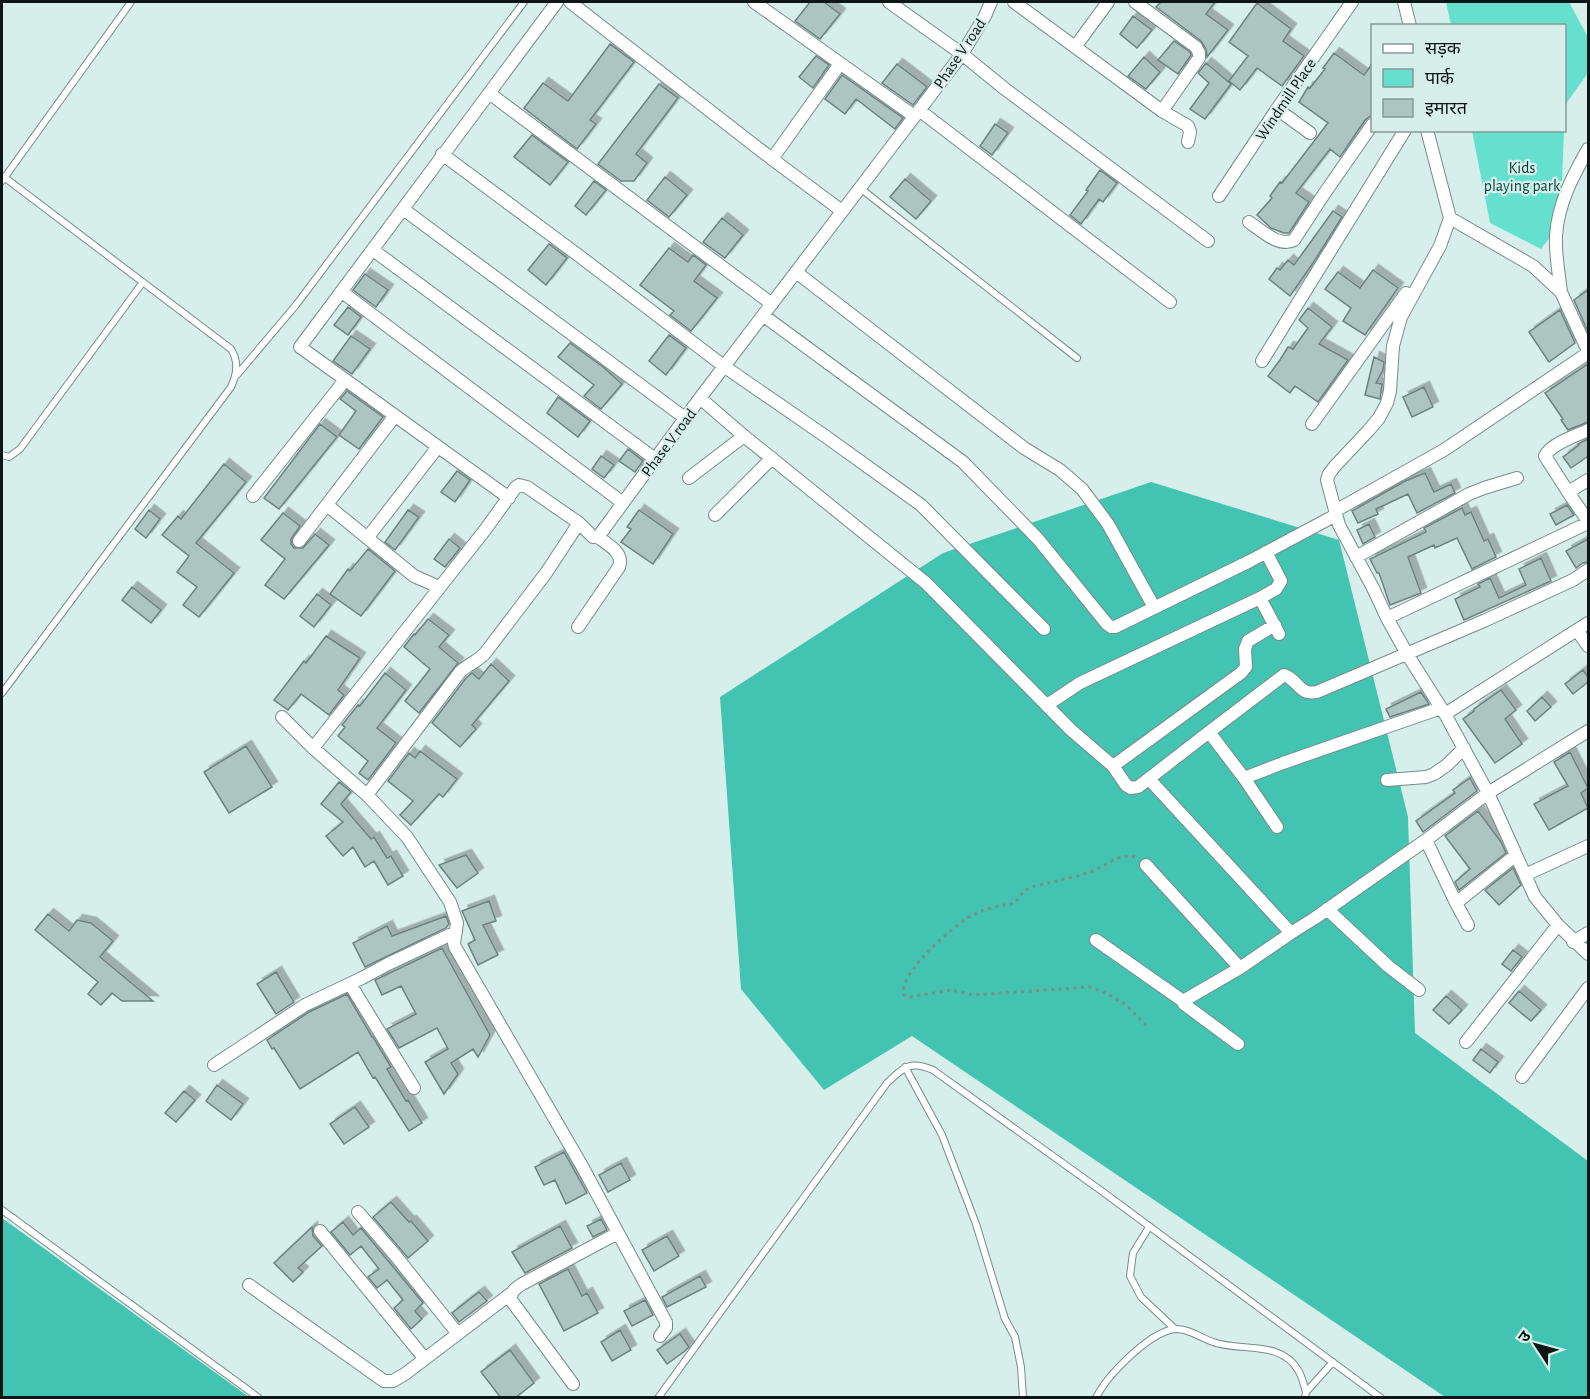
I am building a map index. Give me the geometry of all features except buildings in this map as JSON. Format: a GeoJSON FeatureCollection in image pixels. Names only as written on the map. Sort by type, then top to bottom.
{"type":"FeatureCollection","features":[{"type":"Feature","properties":{"kind":"street"},"geometry":{"type":"LineString","coordinates":[[508,498],[300,347],[556,2]]}},
{"type":"Feature","properties":{"kind":"street"},"geometry":{"type":"LineString","coordinates":[[570,2],[842,211]]}},
{"type":"Feature","properties":{"kind":"street"},"geometry":{"type":"LineString","coordinates":[[754,2],[840,64],[916,113],[1170,302]]}},
{"type":"Feature","properties":{"kind":"street"},"geometry":{"type":"LineString","coordinates":[[889,2],[962,54],[1005,89],[1208,241]]}},
{"type":"Feature","properties":{"kind":"street","name":"Phase V road"},"geometry":{"type":"LineString","coordinates":[[598,537],[700,398],[962,54],[991,2]]}},
{"type":"Feature","properties":{"kind":"street"},"geometry":{"type":"LineString","coordinates":[[1075,47],[1108,2]]}},
{"type":"Feature","properties":{"kind":"street"},"geometry":{"type":"LineString","coordinates":[[1135,2],[1196,47],[1200,55],[1162,111]]}},
{"type":"Feature","properties":{"kind":"street","name":"Windmill Place"},"geometry":{"type":"LineString","coordinates":[[1219,196],[1352,2]]}},
{"type":"Feature","properties":{"kind":"street"},"geometry":{"type":"LineString","coordinates":[[1404,2],[1410,24]]}},
{"type":"Feature","properties":{"kind":"street"},"geometry":{"type":"LineString","coordinates":[[1022,4],[1075,47],[1162,111],[1188,126],[1190,132],[1188,142]]}},
{"type":"Feature","properties":{"kind":"street"},"geometry":{"type":"LineString","coordinates":[[772,159],[840,64]]}},
{"type":"Feature","properties":{"kind":"street"},"geometry":{"type":"LineString","coordinates":[[489,93],[772,304]]}},
{"type":"Feature","properties":{"kind":"street"},"geometry":{"type":"LineString","coordinates":[[1277,109],[1310,133]]}},
{"type":"Feature","properties":{"kind":"street"},"geometry":{"type":"LineString","coordinates":[[1249,222],[1279,241],[1293,240],[1371,126]]}},
{"type":"Feature","properties":{"kind":"street"},"geometry":{"type":"LineString","coordinates":[[1262,361],[1404,132]]}},
{"type":"Feature","properties":{"kind":"street"},"geometry":{"type":"LineString","coordinates":[[1428,132],[1450,218],[1440,246],[1404,309],[1393,346],[1387,403],[1379,418],[1329,474],[1327,480],[1339,525],[1407,654],[1443,711],[1488,793],[1535,897],[1558,925],[1588,954]]}},
{"type":"Feature","properties":{"kind":"street"},"geometry":{"type":"LineString","coordinates":[[764,316],[963,462],[1038,539],[1108,625],[1115,627],[1266,552],[1336,513],[1444,450],[1588,352],[1561,292],[1556,236],[1561,205],[1572,178],[1588,149]]}},
{"type":"Feature","properties":{"kind":"street"},"geometry":{"type":"LineString","coordinates":[[442,154],[724,367],[921,505],[1044,629]]}},
{"type":"Feature","properties":{"kind":"street"},"geometry":{"type":"LineString","coordinates":[[403,209],[685,418]]}},
{"type":"Feature","properties":{"kind":"street"},"geometry":{"type":"LineString","coordinates":[[1450,218],[1533,266],[1561,292]]}},
{"type":"Feature","properties":{"kind":"street"},"geometry":{"type":"LineString","coordinates":[[1312,424],[1440,246]]}},
{"type":"Feature","properties":{"kind":"street"},"geometry":{"type":"LineString","coordinates":[[373,250],[655,459]]}},
{"type":"Feature","properties":{"kind":"street"},"geometry":{"type":"LineString","coordinates":[[796,272],[1024,448],[1060,470],[1082,489],[1108,524],[1155,606]]}},
{"type":"Feature","properties":{"kind":"street"},"geometry":{"type":"LineString","coordinates":[[342,292],[623,503]]}},
{"type":"Feature","properties":{"kind":"street"},"geometry":{"type":"LineString","coordinates":[[253,496],[345,380]]}},
{"type":"Feature","properties":{"kind":"street"},"geometry":{"type":"LineString","coordinates":[[700,398],[926,583],[1071,730],[1113,766],[1126,785],[1131,788],[1138,787],[1149,779],[1284,675],[1302,690],[1310,694],[1317,692],[1573,580],[1588,570]]}},
{"type":"Feature","properties":{"kind":"street"},"geometry":{"type":"LineString","coordinates":[[299,541],[394,417]]}},
{"type":"Feature","properties":{"kind":"street"},"geometry":{"type":"LineString","coordinates":[[1387,618],[1588,522],[1545,456],[1551,447],[1588,430]]}},
{"type":"Feature","properties":{"kind":"street"},"geometry":{"type":"LineString","coordinates":[[689,478],[744,436]]}},
{"type":"Feature","properties":{"kind":"street"},"geometry":{"type":"LineString","coordinates":[[368,537],[437,448]]}},
{"type":"Feature","properties":{"kind":"street"},"geometry":{"type":"LineString","coordinates":[[715,515],[772,458]]}},
{"type":"Feature","properties":{"kind":"street"},"geometry":{"type":"LineString","coordinates":[[1356,557],[1469,494],[1517,478]]}},
{"type":"Feature","properties":{"kind":"street"},"geometry":{"type":"LineString","coordinates":[[1568,492],[1588,480]]}},
{"type":"Feature","properties":{"kind":"street"},"geometry":{"type":"LineString","coordinates":[[313,748],[519,485],[526,487],[579,523],[593,537],[598,537],[620,556],[619,567],[578,627]]}},
{"type":"Feature","properties":{"kind":"street"},"geometry":{"type":"LineString","coordinates":[[327,504],[414,576],[439,587]]}},
{"type":"Feature","properties":{"kind":"street"},"geometry":{"type":"LineString","coordinates":[[367,795],[460,672],[486,652],[546,573],[579,523]]}},
{"type":"Feature","properties":{"kind":"street"},"geometry":{"type":"LineString","coordinates":[[1047,705],[1080,683],[1276,589],[1281,581],[1266,552]]}},
{"type":"Feature","properties":{"kind":"street"},"geometry":{"type":"LineString","coordinates":[[1113,766],[1246,668],[1245,649],[1248,641],[1277,630],[1260,598]]}},
{"type":"Feature","properties":{"kind":"street"},"geometry":{"type":"LineString","coordinates":[[1244,778],[1443,711],[1588,623]]}},
{"type":"Feature","properties":{"kind":"street"},"geometry":{"type":"LineString","coordinates":[[1576,630],[1588,646]]}},
{"type":"Feature","properties":{"kind":"street"},"geometry":{"type":"LineString","coordinates":[[282,717],[313,748],[367,795],[407,837],[450,902],[457,923],[455,947],[582,1166],[666,1322],[666,1328],[660,1336]]}},
{"type":"Feature","properties":{"kind":"street"},"geometry":{"type":"LineString","coordinates":[[1183,1001],[1240,968],[1426,840],[1488,793],[1588,730]]}},
{"type":"Feature","properties":{"kind":"street"},"geometry":{"type":"LineString","coordinates":[[1209,732],[1277,827]]}},
{"type":"Feature","properties":{"kind":"street"},"geometry":{"type":"LineString","coordinates":[[1387,780],[1426,777],[1434,774],[1464,748]]}},
{"type":"Feature","properties":{"kind":"street"},"geometry":{"type":"LineString","coordinates":[[1149,779],[1291,933]]}},
{"type":"Feature","properties":{"kind":"street"},"geometry":{"type":"LineString","coordinates":[[1426,840],[1468,925]]}},
{"type":"Feature","properties":{"kind":"street"},"geometry":{"type":"LineString","coordinates":[[1525,875],[1587,850]]}},
{"type":"Feature","properties":{"kind":"street"},"geometry":{"type":"LineString","coordinates":[[1456,903],[1516,855]]}},
{"type":"Feature","properties":{"kind":"street"},"geometry":{"type":"LineString","coordinates":[[1146,865],[1240,968]]}},
{"type":"Feature","properties":{"kind":"street"},"geometry":{"type":"LineString","coordinates":[[1327,909],[1388,966],[1419,990]]}},
{"type":"Feature","properties":{"kind":"street"},"geometry":{"type":"LineString","coordinates":[[1466,1042],[1558,925]]}},
{"type":"Feature","properties":{"kind":"street"},"geometry":{"type":"LineString","coordinates":[[214,1065],[305,1005],[456,932]]}},
{"type":"Feature","properties":{"kind":"street"},"geometry":{"type":"LineString","coordinates":[[1574,942],[1588,933]]}},
{"type":"Feature","properties":{"kind":"street"},"geometry":{"type":"LineString","coordinates":[[1096,940],[1183,1001],[1238,1044]]}},
{"type":"Feature","properties":{"kind":"street"},"geometry":{"type":"LineString","coordinates":[[350,984],[414,1088]]}},
{"type":"Feature","properties":{"kind":"street"},"geometry":{"type":"LineString","coordinates":[[1522,1077],[1588,988]]}},
{"type":"Feature","properties":{"kind":"street"},"geometry":{"type":"LineString","coordinates":[[358,1212],[458,1334]]}},
{"type":"Feature","properties":{"kind":"street"},"geometry":{"type":"LineString","coordinates":[[320,1231],[425,1359]]}},
{"type":"Feature","properties":{"kind":"street"},"geometry":{"type":"LineString","coordinates":[[249,1285],[384,1381],[393,1381],[522,1284],[618,1233]]}},
{"type":"Feature","properties":{"kind":"street"},"geometry":{"type":"LineString","coordinates":[[513,1292],[510,1296],[511,1300],[573,1384]]}},
{"type":"Feature","properties":{"kind":"lane"},"geometry":{"type":"LineString","coordinates":[[131,2],[3,179],[231,349],[236,356],[236,376]]}},
{"type":"Feature","properties":{"kind":"lane"},"geometry":{"type":"LineString","coordinates":[[2,693],[231,387],[236,376],[296,305],[524,2]]}},
{"type":"Feature","properties":{"kind":"lane"},"geometry":{"type":"LineString","coordinates":[[860,187],[1077,358]]}},
{"type":"Feature","properties":{"kind":"lane"},"geometry":{"type":"LineString","coordinates":[[2,455],[9,458],[20,449],[142,282]]}},
{"type":"Feature","properties":{"kind":"lane"},"geometry":{"type":"LineString","coordinates":[[658,1398],[887,1083],[906,1067],[920,1064],[933,1070],[1381,1398]]}},
{"type":"Feature","properties":{"kind":"lane"},"geometry":{"type":"LineString","coordinates":[[906,1067],[942,1135],[976,1224],[1003,1312],[1015,1337],[1021,1367],[1023,1398]]}},
{"type":"Feature","properties":{"kind":"lane"},"geometry":{"type":"LineString","coordinates":[[2,1210],[259,1398]]}},
{"type":"Feature","properties":{"kind":"lane"},"geometry":{"type":"LineString","coordinates":[[1149,1227],[1133,1253],[1130,1276],[1141,1297],[1175,1329]]}},
{"type":"Feature","properties":{"kind":"lane"},"geometry":{"type":"LineString","coordinates":[[1096,1398],[1119,1365],[1157,1335],[1175,1329],[1192,1332],[1215,1343],[1269,1350],[1279,1354],[1290,1360],[1298,1370],[1306,1395]]}},
{"type":"Feature","properties":{"kind":"lane"},"geometry":{"type":"LineString","coordinates":[[1306,1395],[1333,1362]]}},
{"type":"Feature","properties":{"kind":"path"},"geometry":{"type":"LineString","coordinates":[[1146,865],[1134,856],[1120,858],[1093,871],[1031,886],[1014,904],[996,906],[973,915],[939,940],[905,981],[903,991],[904,995],[910,997],[951,990],[973,995],[1090,987],[1125,1004],[1148,1027]]}},
{"type":"Feature","properties":{"kind":"green space"},"geometry":{"type":"Polygon","coordinates":[[[1446,2],[1569,2],[1588,37],[1588,73],[1566,104],[1566,24],[1451,24],[1446,2]]]}},
{"type":"Feature","properties":{"kind":"green space","name":"Kids playing park"},"geometry":{"type":"Polygon","coordinates":[[[1472,132],[1564,132],[1562,181],[1551,236],[1541,249],[1490,223],[1472,132]]]}},
{"type":"Feature","properties":{"kind":"green space"},"geometry":{"type":"Polygon","coordinates":[[[1151,482],[1339,540],[1408,817],[1415,1033],[1588,1161],[1588,1397],[1445,1397],[912,1036],[824,1090],[741,989],[720,697],[943,553],[1151,482]]]}},
{"type":"Feature","properties":{"kind":"green space"},"geometry":{"type":"Polygon","coordinates":[[[2,1218],[249,1397],[2,1397],[2,1218]]]}}]}
